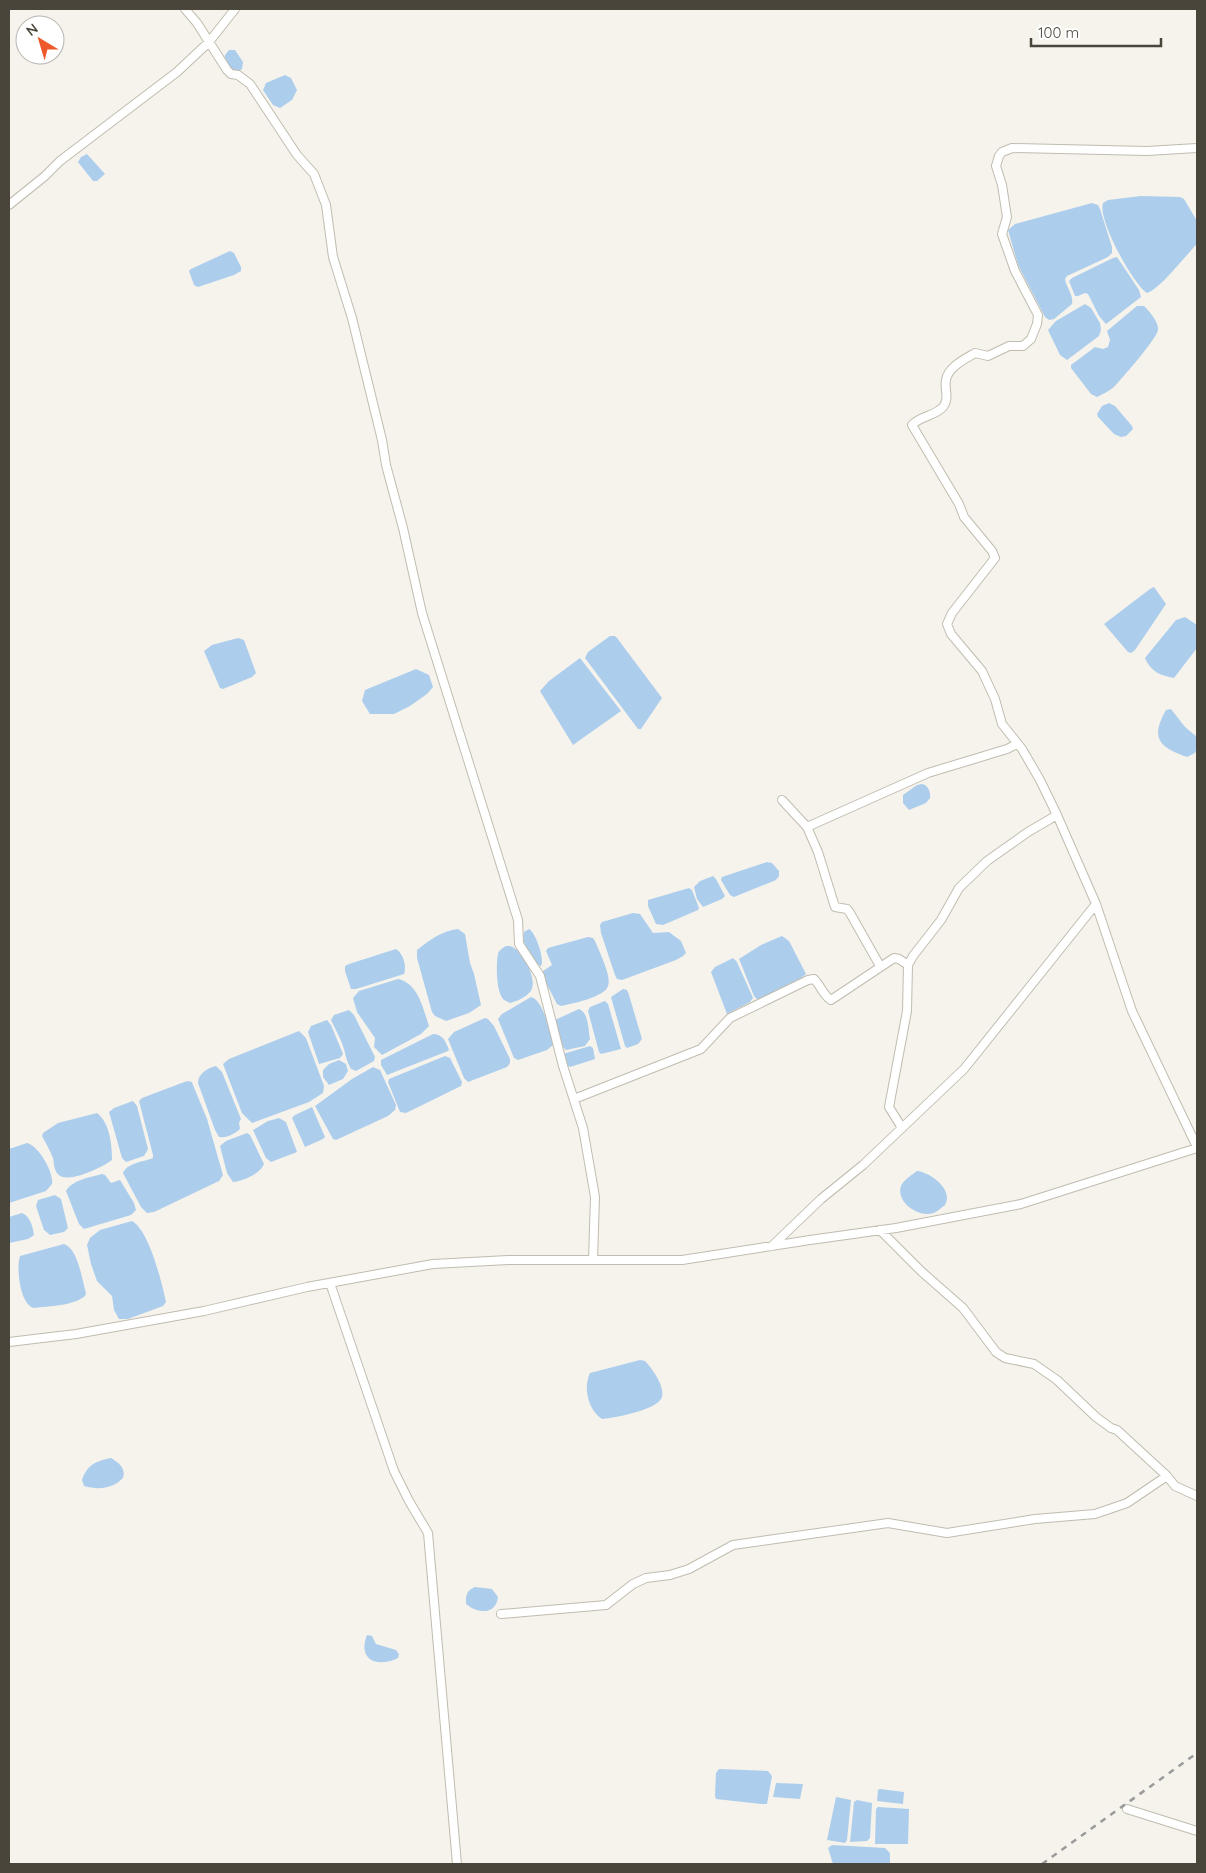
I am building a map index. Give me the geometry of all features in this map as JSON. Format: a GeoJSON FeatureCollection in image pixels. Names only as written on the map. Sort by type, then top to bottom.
{"type":"FeatureCollection","features":[{"type":"Feature","properties":{"kind":"street"},"geometry":{"type":"LineString","coordinates":[[185,9],[197,23],[227,70],[231,74],[238,74],[250,84],[297,155],[314,174],[326,205],[334,257],[352,318],[380,430],[386,465],[403,528],[422,613],[518,920],[519,944],[540,976],[552,1028],[583,1128],[595,1196],[593,1260]]}},
{"type":"Feature","properties":{"kind":"street"},"geometry":{"type":"LineString","coordinates":[[9,205],[45,176],[60,161],[177,72],[209,42],[235,9]]}},
{"type":"Feature","properties":{"kind":"street"},"geometry":{"type":"LineString","coordinates":[[9,1342],[76,1334],[204,1311],[330,1283],[433,1264],[508,1260],[682,1260],[880,1230],[1021,1204],[1197,1148],[1132,1011],[1096,904],[1057,815],[1040,780],[1002,724],[995,699],[982,671],[951,634],[947,624],[952,613],[995,558],[992,551],[964,517],[959,504],[912,425],[942,408],[947,400],[946,380],[948,374],[957,364],[975,354],[988,356],[1009,346],[1023,346],[1031,339],[1037,324],[1038,314],[1015,271],[1002,234],[1007,217],[1002,185],[996,166],[1002,152],[1012,148],[1147,151],[1197,148]]}},
{"type":"Feature","properties":{"kind":"street"},"geometry":{"type":"LineString","coordinates":[[807,827],[928,773],[1007,749],[1017,744]]}},
{"type":"Feature","properties":{"kind":"street"},"geometry":{"type":"LineString","coordinates":[[782,800],[807,827],[818,852],[835,907],[847,909],[850,912],[880,966]]}},
{"type":"Feature","properties":{"kind":"street"},"geometry":{"type":"LineString","coordinates":[[902,1128],[889,1107],[907,1011],[908,965],[941,920],[959,888],[987,861],[1028,832],[1057,815]]}},
{"type":"Feature","properties":{"kind":"street"},"geometry":{"type":"LineString","coordinates":[[772,1246],[964,1069],[1096,904]]}},
{"type":"Feature","properties":{"kind":"street"},"geometry":{"type":"LineString","coordinates":[[574,1099],[701,1049],[730,1018],[808,980],[814,979],[827,998],[831,1000],[894,958],[908,965]]}},
{"type":"Feature","properties":{"kind":"street"},"geometry":{"type":"LineString","coordinates":[[880,1230],[922,1272],[963,1308],[996,1352],[1005,1358],[1034,1364],[1057,1380],[1096,1417],[1117,1430],[1167,1476],[1175,1486],[1197,1496]]}},
{"type":"Feature","properties":{"kind":"street"},"geometry":{"type":"LineString","coordinates":[[330,1283],[394,1470],[409,1501],[428,1533],[457,1864]]}},
{"type":"Feature","properties":{"kind":"street"},"geometry":{"type":"LineString","coordinates":[[501,1614],[606,1605],[633,1584],[646,1578],[690,1570],[734,1545],[888,1523],[947,1533],[1035,1519],[1095,1514],[1127,1503],[1167,1476]]}},
{"type":"Feature","properties":{"kind":"street"},"geometry":{"type":"LineString","coordinates":[[1127,1809],[1197,1831]]}},
{"type":"Feature","properties":{"kind":"water"},"geometry":{"type":"Polygon","coordinates":[[[229,50],[235,50],[243,62],[242,69],[239,71],[231,70],[225,62],[225,55],[229,50]]]}},
{"type":"Feature","properties":{"kind":"water"},"geometry":{"type":"Polygon","coordinates":[[[285,75],[291,78],[297,90],[292,100],[280,108],[273,105],[263,90],[266,83],[285,75]]]}},
{"type":"Feature","properties":{"kind":"water"},"geometry":{"type":"Polygon","coordinates":[[[87,154],[105,174],[97,181],[93,181],[78,162],[81,157],[87,154]]]}},
{"type":"Feature","properties":{"kind":"water"},"geometry":{"type":"Polygon","coordinates":[[[1141,196],[1180,197],[1184,199],[1197,221],[1197,244],[1158,286],[1147,293],[1125,265],[1105,223],[1103,211],[1103,203],[1108,200],[1141,196]]]}},
{"type":"Feature","properties":{"kind":"water"},"geometry":{"type":"Polygon","coordinates":[[[1092,203],[1098,205],[1100,209],[1112,247],[1112,253],[1108,257],[1067,276],[1065,279],[1072,297],[1072,304],[1054,319],[1049,320],[1045,317],[1018,265],[1008,230],[1015,224],[1092,203]]]}},
{"type":"Feature","properties":{"kind":"water"},"geometry":{"type":"Polygon","coordinates":[[[230,251],[234,253],[241,271],[198,287],[194,285],[189,271],[191,269],[230,251]]]}},
{"type":"Feature","properties":{"kind":"water"},"geometry":{"type":"Polygon","coordinates":[[[1117,257],[1139,290],[1141,297],[1106,324],[1099,316],[1088,294],[1075,296],[1069,281],[1117,257]]]}},
{"type":"Feature","properties":{"kind":"water"},"geometry":{"type":"Polygon","coordinates":[[[1085,304],[1091,308],[1100,323],[1101,330],[1099,336],[1067,360],[1060,355],[1048,330],[1056,321],[1085,304]]]}},
{"type":"Feature","properties":{"kind":"water"},"geometry":{"type":"Polygon","coordinates":[[[1137,306],[1144,306],[1153,317],[1158,327],[1156,335],[1114,387],[1097,397],[1091,394],[1071,368],[1071,365],[1095,347],[1103,349],[1108,347],[1110,340],[1107,331],[1137,306]]]}},
{"type":"Feature","properties":{"kind":"water"},"geometry":{"type":"Polygon","coordinates":[[[1109,403],[1115,406],[1132,426],[1133,429],[1126,436],[1121,437],[1114,434],[1098,417],[1097,414],[1102,406],[1109,403]]]}},
{"type":"Feature","properties":{"kind":"water"},"geometry":{"type":"Polygon","coordinates":[[[1154,587],[1166,604],[1135,650],[1131,653],[1128,652],[1104,624],[1154,587]]]}},
{"type":"Feature","properties":{"kind":"water"},"geometry":{"type":"Polygon","coordinates":[[[1185,617],[1197,625],[1197,648],[1174,678],[1165,676],[1153,670],[1145,658],[1176,620],[1185,617]]]}},
{"type":"Feature","properties":{"kind":"water"},"geometry":{"type":"Polygon","coordinates":[[[610,636],[617,638],[662,698],[641,729],[638,729],[585,658],[588,652],[610,636]]]}},
{"type":"Feature","properties":{"kind":"water"},"geometry":{"type":"Polygon","coordinates":[[[238,638],[244,640],[256,673],[252,677],[223,689],[220,688],[204,651],[212,645],[238,638]]]}},
{"type":"Feature","properties":{"kind":"water"},"geometry":{"type":"Polygon","coordinates":[[[580,658],[621,711],[573,745],[540,691],[549,681],[580,658]]]}},
{"type":"Feature","properties":{"kind":"water"},"geometry":{"type":"Polygon","coordinates":[[[416,669],[429,675],[433,687],[427,694],[394,714],[370,714],[362,701],[365,690],[416,669]]]}},
{"type":"Feature","properties":{"kind":"water"},"geometry":{"type":"Polygon","coordinates":[[[1171,709],[1185,727],[1197,737],[1195,753],[1187,757],[1164,745],[1158,735],[1161,720],[1166,710],[1171,709]]]}},
{"type":"Feature","properties":{"kind":"water"},"geometry":{"type":"Polygon","coordinates":[[[922,784],[929,789],[930,798],[926,803],[909,810],[903,803],[903,795],[917,785],[922,784]]]}},
{"type":"Feature","properties":{"kind":"water"},"geometry":{"type":"Polygon","coordinates":[[[767,862],[772,863],[779,871],[779,876],[776,880],[734,897],[730,895],[721,880],[722,877],[767,862]]]}},
{"type":"Feature","properties":{"kind":"water"},"geometry":{"type":"Polygon","coordinates":[[[713,876],[725,896],[703,907],[697,899],[694,887],[700,881],[713,876]]]}},
{"type":"Feature","properties":{"kind":"water"},"geometry":{"type":"Polygon","coordinates":[[[689,888],[692,890],[699,908],[698,910],[663,925],[656,924],[648,906],[648,900],[689,888]]]}},
{"type":"Feature","properties":{"kind":"water"},"geometry":{"type":"Polygon","coordinates":[[[633,913],[640,914],[653,933],[669,932],[681,941],[686,953],[676,960],[622,980],[617,979],[600,925],[602,922],[633,913]]]}},
{"type":"Feature","properties":{"kind":"water"},"geometry":{"type":"Polygon","coordinates":[[[458,929],[465,934],[481,1005],[469,1013],[446,1021],[435,1016],[432,1012],[417,958],[417,950],[431,939],[458,929]]]}},
{"type":"Feature","properties":{"kind":"water"},"geometry":{"type":"Polygon","coordinates":[[[529,929],[532,931],[539,947],[542,958],[541,966],[538,965],[525,946],[524,932],[529,929]]]}},
{"type":"Feature","properties":{"kind":"water"},"geometry":{"type":"Polygon","coordinates":[[[782,936],[789,941],[806,974],[758,1000],[754,996],[739,959],[761,945],[782,936]]]}},
{"type":"Feature","properties":{"kind":"water"},"geometry":{"type":"Polygon","coordinates":[[[588,937],[593,938],[602,957],[607,970],[608,986],[606,990],[594,997],[561,1006],[557,1004],[544,979],[543,971],[552,965],[546,951],[548,948],[588,937]]]}},
{"type":"Feature","properties":{"kind":"water"},"geometry":{"type":"Polygon","coordinates":[[[506,946],[513,947],[526,961],[533,982],[528,994],[510,1003],[503,999],[501,995],[497,977],[498,954],[506,946]]]}},
{"type":"Feature","properties":{"kind":"water"},"geometry":{"type":"Polygon","coordinates":[[[396,949],[401,953],[404,960],[404,974],[351,989],[345,966],[396,949]]]}},
{"type":"Feature","properties":{"kind":"water"},"geometry":{"type":"Polygon","coordinates":[[[733,958],[737,962],[753,998],[750,1002],[727,1014],[711,972],[715,967],[733,958]]]}},
{"type":"Feature","properties":{"kind":"water"},"geometry":{"type":"Polygon","coordinates":[[[398,979],[405,981],[419,997],[429,1026],[421,1034],[382,1055],[374,1047],[375,1038],[357,1012],[353,998],[359,991],[398,979]]]}},
{"type":"Feature","properties":{"kind":"water"},"geometry":{"type":"Polygon","coordinates":[[[623,989],[627,990],[629,995],[642,1039],[638,1044],[627,1048],[611,997],[623,989]]]}},
{"type":"Feature","properties":{"kind":"water"},"geometry":{"type":"Polygon","coordinates":[[[531,997],[539,1003],[542,1009],[553,1045],[547,1050],[518,1060],[514,1058],[498,1019],[502,1014],[531,997]]]}},
{"type":"Feature","properties":{"kind":"water"},"geometry":{"type":"Polygon","coordinates":[[[605,1001],[608,1004],[621,1049],[601,1054],[588,1011],[590,1007],[605,1001]]]}},
{"type":"Feature","properties":{"kind":"water"},"geometry":{"type":"Polygon","coordinates":[[[579,1009],[585,1014],[590,1039],[585,1046],[566,1050],[561,1045],[555,1020],[579,1009]]]}},
{"type":"Feature","properties":{"kind":"water"},"geometry":{"type":"Polygon","coordinates":[[[349,1010],[354,1015],[375,1057],[374,1061],[356,1071],[349,1066],[342,1043],[331,1020],[334,1015],[349,1010]]]}},
{"type":"Feature","properties":{"kind":"water"},"geometry":{"type":"Polygon","coordinates":[[[485,1018],[494,1026],[510,1059],[510,1063],[507,1067],[468,1082],[464,1078],[448,1039],[454,1032],[485,1018]]]}},
{"type":"Feature","properties":{"kind":"water"},"geometry":{"type":"Polygon","coordinates":[[[327,1020],[343,1054],[340,1058],[319,1064],[308,1032],[311,1026],[327,1020]]]}},
{"type":"Feature","properties":{"kind":"water"},"geometry":{"type":"Polygon","coordinates":[[[299,1031],[306,1038],[324,1086],[323,1093],[309,1102],[252,1123],[242,1113],[223,1064],[229,1059],[299,1031]]]}},
{"type":"Feature","properties":{"kind":"water"},"geometry":{"type":"Polygon","coordinates":[[[433,1034],[439,1035],[444,1039],[448,1051],[387,1075],[381,1065],[381,1060],[433,1034]]]}},
{"type":"Feature","properties":{"kind":"water"},"geometry":{"type":"Polygon","coordinates":[[[590,1046],[593,1048],[595,1059],[570,1067],[566,1065],[563,1054],[590,1046]]]}},
{"type":"Feature","properties":{"kind":"water"},"geometry":{"type":"Polygon","coordinates":[[[445,1056],[450,1058],[462,1082],[461,1086],[406,1113],[400,1112],[388,1082],[389,1079],[445,1056]]]}},
{"type":"Feature","properties":{"kind":"water"},"geometry":{"type":"Polygon","coordinates":[[[339,1060],[346,1064],[348,1071],[343,1079],[329,1085],[323,1077],[323,1070],[329,1064],[339,1060]]]}},
{"type":"Feature","properties":{"kind":"water"},"geometry":{"type":"Polygon","coordinates":[[[216,1066],[222,1072],[241,1119],[239,1123],[240,1129],[225,1137],[219,1137],[215,1130],[198,1083],[204,1072],[216,1066]]]}},
{"type":"Feature","properties":{"kind":"water"},"geometry":{"type":"Polygon","coordinates":[[[373,1067],[380,1070],[396,1105],[395,1110],[388,1116],[336,1140],[333,1139],[315,1106],[352,1079],[373,1067]]]}},
{"type":"Feature","properties":{"kind":"water"},"geometry":{"type":"Polygon","coordinates":[[[187,1081],[192,1082],[207,1119],[223,1175],[219,1181],[154,1212],[147,1213],[141,1207],[123,1173],[132,1165],[153,1158],[139,1101],[142,1098],[187,1081]]]}},
{"type":"Feature","properties":{"kind":"water"},"geometry":{"type":"Polygon","coordinates":[[[133,1101],[137,1106],[148,1149],[144,1156],[126,1162],[122,1158],[109,1112],[114,1108],[133,1101]]]}},
{"type":"Feature","properties":{"kind":"water"},"geometry":{"type":"Polygon","coordinates":[[[312,1107],[325,1137],[305,1147],[292,1118],[312,1107]]]}},
{"type":"Feature","properties":{"kind":"water"},"geometry":{"type":"Polygon","coordinates":[[[97,1113],[105,1122],[107,1128],[111,1141],[112,1160],[84,1174],[68,1177],[61,1176],[55,1170],[53,1158],[42,1136],[43,1133],[58,1123],[97,1113]]]}},
{"type":"Feature","properties":{"kind":"water"},"geometry":{"type":"Polygon","coordinates":[[[279,1118],[286,1122],[297,1152],[271,1162],[266,1158],[253,1130],[268,1121],[279,1118]]]}},
{"type":"Feature","properties":{"kind":"water"},"geometry":{"type":"Polygon","coordinates":[[[247,1133],[250,1135],[264,1164],[259,1171],[251,1176],[233,1182],[227,1173],[220,1146],[226,1141],[247,1133]]]}},
{"type":"Feature","properties":{"kind":"water"},"geometry":{"type":"Polygon","coordinates":[[[27,1143],[32,1145],[45,1160],[51,1173],[52,1184],[46,1191],[9,1203],[9,1149],[27,1143]]]}},
{"type":"Feature","properties":{"kind":"water"},"geometry":{"type":"Polygon","coordinates":[[[917,1171],[936,1180],[946,1192],[945,1205],[933,1213],[923,1214],[917,1212],[907,1205],[901,1195],[902,1184],[917,1171]]]}},
{"type":"Feature","properties":{"kind":"water"},"geometry":{"type":"Polygon","coordinates":[[[102,1174],[111,1183],[120,1180],[134,1203],[136,1210],[131,1215],[84,1229],[79,1224],[66,1191],[77,1182],[102,1174]]]}},
{"type":"Feature","properties":{"kind":"water"},"geometry":{"type":"Polygon","coordinates":[[[55,1195],[61,1199],[68,1228],[64,1232],[50,1235],[44,1230],[36,1206],[38,1200],[55,1195]]]}},
{"type":"Feature","properties":{"kind":"water"},"geometry":{"type":"Polygon","coordinates":[[[22,1213],[29,1219],[34,1235],[28,1239],[9,1243],[9,1217],[22,1213]]]}},
{"type":"Feature","properties":{"kind":"water"},"geometry":{"type":"Polygon","coordinates":[[[132,1221],[138,1226],[149,1246],[158,1270],[166,1302],[163,1306],[128,1319],[119,1319],[114,1310],[112,1296],[97,1281],[87,1245],[90,1238],[100,1230],[132,1221]]]}},
{"type":"Feature","properties":{"kind":"water"},"geometry":{"type":"Polygon","coordinates":[[[64,1244],[69,1247],[76,1258],[86,1293],[85,1296],[68,1304],[34,1308],[25,1300],[22,1293],[19,1277],[20,1256],[64,1244]]]}},
{"type":"Feature","properties":{"kind":"water"},"geometry":{"type":"Polygon","coordinates":[[[640,1360],[645,1361],[658,1379],[662,1390],[661,1399],[651,1407],[643,1410],[602,1419],[593,1410],[588,1398],[587,1385],[590,1373],[640,1360]]]}},
{"type":"Feature","properties":{"kind":"water"},"geometry":{"type":"Polygon","coordinates":[[[111,1458],[123,1469],[123,1478],[119,1482],[105,1488],[84,1486],[82,1480],[89,1467],[97,1462],[111,1458]]]}},
{"type":"Feature","properties":{"kind":"water"},"geometry":{"type":"Polygon","coordinates":[[[475,1587],[492,1589],[498,1597],[494,1607],[490,1610],[481,1611],[466,1604],[467,1594],[475,1587]]]}},
{"type":"Feature","properties":{"kind":"water"},"geometry":{"type":"Polygon","coordinates":[[[367,1635],[372,1636],[376,1644],[396,1650],[399,1654],[398,1658],[383,1662],[371,1660],[365,1651],[367,1635]]]}},
{"type":"Feature","properties":{"kind":"water"},"geometry":{"type":"Polygon","coordinates":[[[719,1769],[768,1771],[772,1776],[767,1804],[716,1799],[716,1773],[719,1769]]]}},
{"type":"Feature","properties":{"kind":"water"},"geometry":{"type":"Polygon","coordinates":[[[776,1783],[803,1784],[800,1799],[773,1797],[776,1783]]]}},
{"type":"Feature","properties":{"kind":"water"},"geometry":{"type":"Polygon","coordinates":[[[878,1790],[904,1792],[903,1804],[877,1801],[878,1790]]]}},
{"type":"Feature","properties":{"kind":"water"},"geometry":{"type":"Polygon","coordinates":[[[836,1797],[851,1800],[847,1840],[845,1843],[827,1840],[836,1797]]]}},
{"type":"Feature","properties":{"kind":"water"},"geometry":{"type":"Polygon","coordinates":[[[857,1800],[872,1803],[870,1838],[867,1841],[850,1842],[854,1802],[857,1800]]]}},
{"type":"Feature","properties":{"kind":"water"},"geometry":{"type":"Polygon","coordinates":[[[878,1807],[909,1809],[908,1844],[875,1844],[876,1809],[878,1807]]]}},
{"type":"Feature","properties":{"kind":"water"},"geometry":{"type":"Polygon","coordinates":[[[832,1845],[885,1848],[890,1853],[890,1864],[833,1864],[828,1848],[832,1845]]]}},
{"type":"Feature","properties":{"kind":"railway"},"geometry":{"type":"LineString","coordinates":[[1042,1864],[1197,1753]]}}]}
